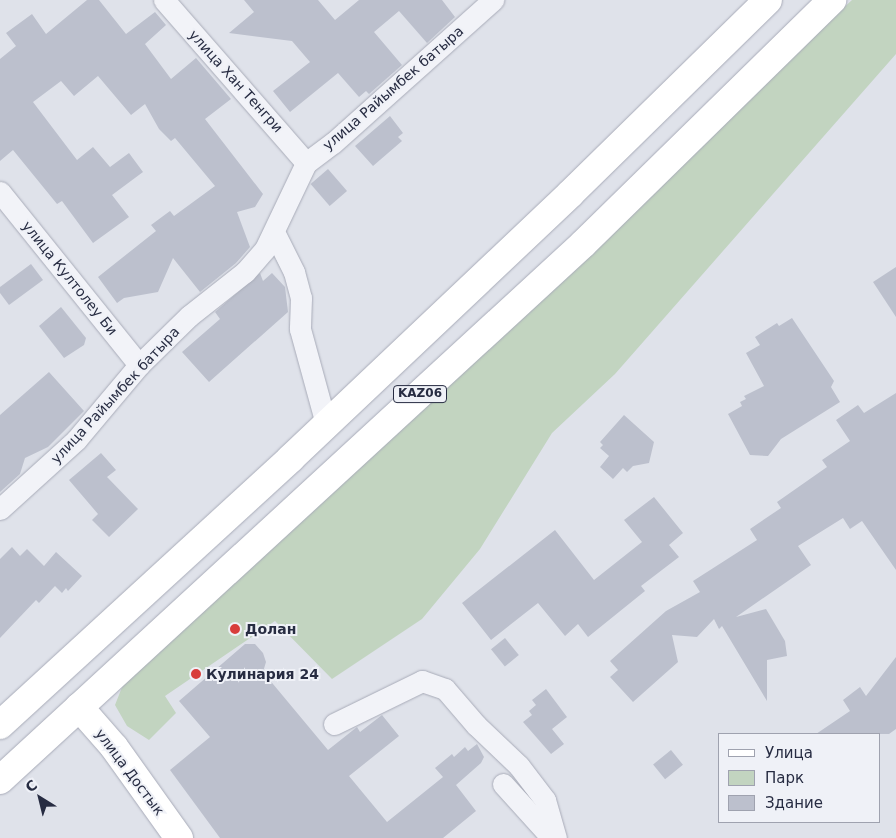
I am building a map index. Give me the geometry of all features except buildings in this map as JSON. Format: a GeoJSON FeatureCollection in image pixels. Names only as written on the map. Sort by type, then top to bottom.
{"type":"FeatureCollection","features":[{"type":"Feature","properties":{"kind":"main road","name":"KАZ06"},"geometry":{"type":"LineString","coordinates":[[0,725],[326,424],[570,194],[768,0]]}},
{"type":"Feature","properties":{"kind":"main road","name":"KАZ06"},"geometry":{"type":"LineString","coordinates":[[0,780],[583,244],[832,0]]}},
{"type":"Feature","properties":{"kind":"main road","name":"улица Достык"},"geometry":{"type":"LineString","coordinates":[[79,707],[114,747],[179,838]]}},
{"type":"Feature","properties":{"kind":"street","name":"улица Хан Тенгри"},"geometry":{"type":"LineString","coordinates":[[164,0],[306,163]]}},
{"type":"Feature","properties":{"kind":"street","name":"улица Райымбек батыра"},"geometry":{"type":"LineString","coordinates":[[0,509],[76,440],[139,365],[189,316],[245,272],[265,249],[306,163],[333,142],[493,0]]}},
{"type":"Feature","properties":{"kind":"street","name":"улица Култолеу Би"},"geometry":{"type":"LineString","coordinates":[[0,192],[139,365]]}},
{"type":"Feature","properties":{"kind":"street"},"geometry":{"type":"LineString","coordinates":[[274,232],[294,272],[301,298],[300,329],[326,424]]}},
{"type":"Feature","properties":{"kind":"street"},"geometry":{"type":"LineString","coordinates":[[334,724],[422,681],[445,689],[476,725],[519,766],[544,800],[556,838]]}},
{"type":"Feature","properties":{"kind":"street"},"geometry":{"type":"LineString","coordinates":[[503,784],[552,838]]}},
{"type":"Feature","properties":{"kind":"green space"},"geometry":{"type":"Polygon","coordinates":[[[852,0],[896,0],[896,54],[615,374],[552,433],[480,549],[422,619],[332,679],[275,621],[165,696],[176,713],[149,740],[127,726],[115,705],[130,667],[852,0]]]}},
{"type":"Feature","properties":{"kind":"place","name":"Долан"},"geometry":{"type":"Point","coordinates":[235,629]}},
{"type":"Feature","properties":{"kind":"place","name":"Кулинария 24"},"geometry":{"type":"Point","coordinates":[196,674]}}]}
